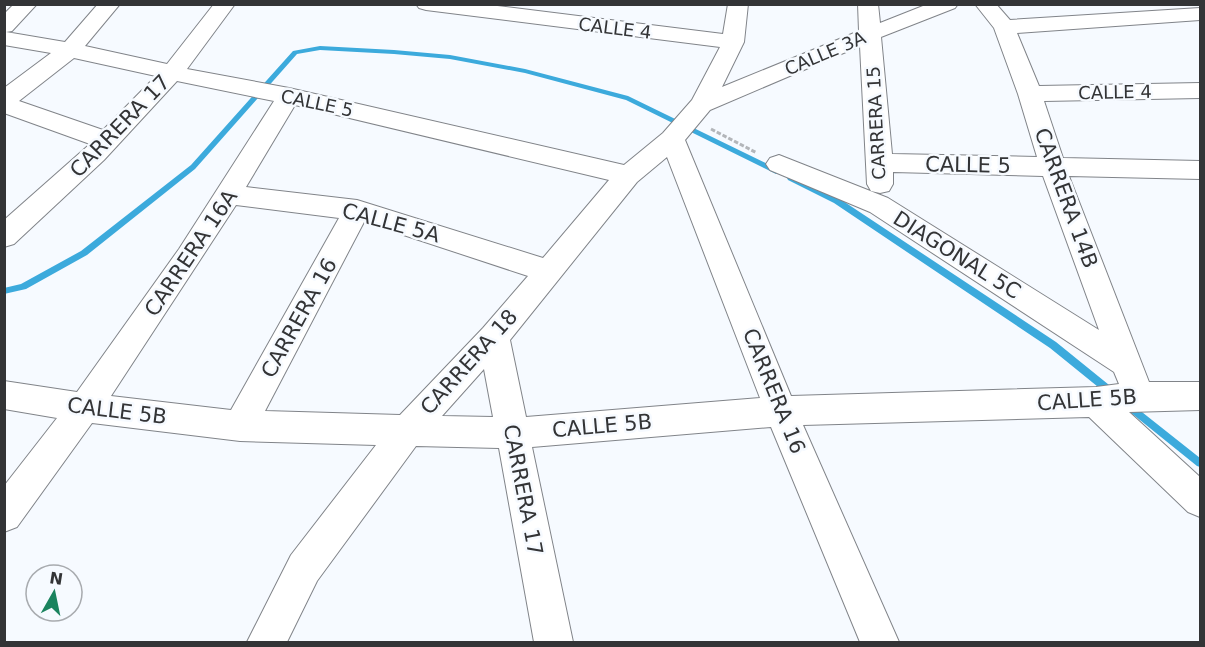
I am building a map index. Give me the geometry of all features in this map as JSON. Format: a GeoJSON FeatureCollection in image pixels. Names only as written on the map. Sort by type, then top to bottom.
{"type":"FeatureCollection","features":[{"type":"Feature","properties":{"kind":"street"},"geometry":{"type":"LineString","coordinates":[[4,26],[27,4]]}},
{"type":"Feature","properties":{"kind":"street"},"geometry":{"type":"LineString","coordinates":[[4,102],[70,49],[110,4]]}},
{"type":"Feature","properties":{"kind":"street","name":"CARRERA 17"},"geometry":{"type":"LineString","coordinates":[[4,237],[46,202],[172,73],[225,4]]}},
{"type":"Feature","properties":{"kind":"street","name":"CALLE 4"},"geometry":{"type":"LineString","coordinates":[[426,4],[562,13],[733,42]]}},
{"type":"Feature","properties":{"kind":"street"},"geometry":{"type":"LineString","coordinates":[[686,123],[733,42],[738,4]]}},
{"type":"Feature","properties":{"kind":"street","name":"CARRERA 15"},"geometry":{"type":"LineString","coordinates":[[868,4],[880,164],[879,205]]}},
{"type":"Feature","properties":{"kind":"street","name":"CALLE 3A"},"geometry":{"type":"LineString","coordinates":[[686,123],[870,34],[948,4]]}},
{"type":"Feature","properties":{"kind":"street","name":"CARRERA 14B"},"geometry":{"type":"LineString","coordinates":[[985,4],[1004,27],[1126,363],[1118,399]]}},
{"type":"Feature","properties":{"kind":"street"},"geometry":{"type":"LineString","coordinates":[[1004,27],[1200,14]]}},
{"type":"Feature","properties":{"kind":"street","name":"CALLE 5"},"geometry":{"type":"LineString","coordinates":[[4,38],[70,49],[244,89],[282,94],[628,175]]}},
{"type":"Feature","properties":{"kind":"street","name":"CALLE 4"},"geometry":{"type":"LineString","coordinates":[[1030,94],[1200,90]]}},
{"type":"Feature","properties":{"kind":"street","name":"CARRERA 16A"},"geometry":{"type":"LineString","coordinates":[[4,515],[87,408],[231,195],[282,94]]}},
{"type":"Feature","properties":{"kind":"street"},"geometry":{"type":"LineString","coordinates":[[4,102],[107,141]]}},
{"type":"Feature","properties":{"kind":"street","name":"CARRERA 18"},"geometry":{"type":"LineString","coordinates":[[266,642],[304,568],[406,431],[494,337],[628,175],[686,123]]}},
{"type":"Feature","properties":{"kind":"street","name":"CARRERA 16"},"geometry":{"type":"LineString","coordinates":[[686,123],[781,411],[879,642]]}},
{"type":"Feature","properties":{"kind":"street","name":"DIAGONAL 5C"},"geometry":{"type":"LineString","coordinates":[[779,164],[879,205],[1126,363]]}},
{"type":"Feature","properties":{"kind":"street","name":"CALLE 5"},"geometry":{"type":"LineString","coordinates":[[880,164],[1200,170]]}},
{"type":"Feature","properties":{"kind":"street","name":"CALLE 5A"},"geometry":{"type":"LineString","coordinates":[[231,195],[357,210],[548,271]]}},
{"type":"Feature","properties":{"kind":"street","name":"CARRERA 16"},"geometry":{"type":"LineString","coordinates":[[240,426],[357,210]]}},
{"type":"Feature","properties":{"kind":"street","name":"CARRERA 17"},"geometry":{"type":"LineString","coordinates":[[494,337],[553,642]]}},
{"type":"Feature","properties":{"kind":"street","name":"CALLE 5B"},"geometry":{"type":"LineString","coordinates":[[4,395],[87,408],[240,426],[512,433],[781,411],[1200,396]]}},
{"type":"Feature","properties":{"kind":"street"},"geometry":{"type":"LineString","coordinates":[[1118,399],[1200,501]]}},
{"type":"Feature","properties":{"kind":"path"},"geometry":{"type":"LineString","coordinates":[[686,123],[779,164]]}},
{"type":"Feature","properties":{"kind":"waterway"},"geometry":{"type":"LineString","coordinates":[[4,291],[23,287],[84,253],[193,167],[295,52],[320,48],[450,57],[525,71],[628,98],[776,171]]}},
{"type":"Feature","properties":{"kind":"waterway"},"geometry":{"type":"LineString","coordinates":[[791,178],[837,201],[1053,345],[1111,392]]}},
{"type":"Feature","properties":{"kind":"waterway"},"geometry":{"type":"LineString","coordinates":[[1128,405],[1200,463]]}}]}
